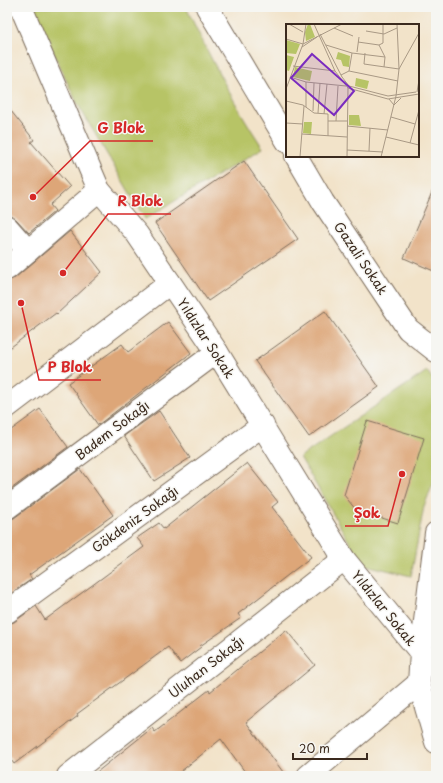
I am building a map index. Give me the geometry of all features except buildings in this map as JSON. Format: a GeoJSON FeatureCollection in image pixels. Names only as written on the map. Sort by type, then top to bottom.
{"type":"FeatureCollection","features":[{"type":"Feature","properties":{"kind":"street","name":"Yıldızlar Sokak"},"geometry":{"type":"LineString","coordinates":[[21,7],[99,190],[137,234],[217,352],[344,559],[421,653]]}},
{"type":"Feature","properties":{"kind":"street"},"geometry":{"type":"LineString","coordinates":[[207,7],[286,140]]}},
{"type":"Feature","properties":{"kind":"street","name":"Gazali Sokak"},"geometry":{"type":"LineString","coordinates":[[297,157],[323,202],[408,329],[436,351]]}},
{"type":"Feature","properties":{"kind":"street"},"geometry":{"type":"LineString","coordinates":[[7,269],[99,190]]}},
{"type":"Feature","properties":{"kind":"street"},"geometry":{"type":"LineString","coordinates":[[7,227],[28,251]]}},
{"type":"Feature","properties":{"kind":"street"},"geometry":{"type":"LineString","coordinates":[[7,407],[170,283]]}},
{"type":"Feature","properties":{"kind":"street","name":"Badem Sokağı"},"geometry":{"type":"LineString","coordinates":[[7,508],[217,352]]}},
{"type":"Feature","properties":{"kind":"street","name":"Gökdeniz Sokağı"},"geometry":{"type":"LineString","coordinates":[[7,612],[263,425]]}},
{"type":"Feature","properties":{"kind":"street"},"geometry":{"type":"LineString","coordinates":[[436,534],[421,653],[420,683],[436,742]]}},
{"type":"Feature","properties":{"kind":"street","name":"Uluhan Sokağı"},"geometry":{"type":"LineString","coordinates":[[68,776],[344,559]]}},
{"type":"Feature","properties":{"kind":"street"},"geometry":{"type":"LineString","coordinates":[[308,776],[420,683]]}},
{"type":"Feature","properties":{"kind":"green space"},"geometry":{"type":"Polygon","coordinates":[[[32,7],[186,7],[222,79],[263,148],[145,219],[77,103],[32,7]]]}},
{"type":"Feature","properties":{"kind":"green space"},"geometry":{"type":"Polygon","coordinates":[[[427,371],[436,384],[436,477],[424,506],[411,576],[362,564],[300,457],[427,371]]]}},
{"type":"Feature","properties":{"kind":"place","name":"G Blok"},"geometry":{"type":"Point","coordinates":[33,197]}},
{"type":"Feature","properties":{"kind":"place","name":"R Blok"},"geometry":{"type":"Point","coordinates":[63,273]}},
{"type":"Feature","properties":{"kind":"place","name":"P Blok"},"geometry":{"type":"Point","coordinates":[21,303]}},
{"type":"Feature","properties":{"kind":"place","name":"Şok"},"geometry":{"type":"Point","coordinates":[402,474]}}]}
